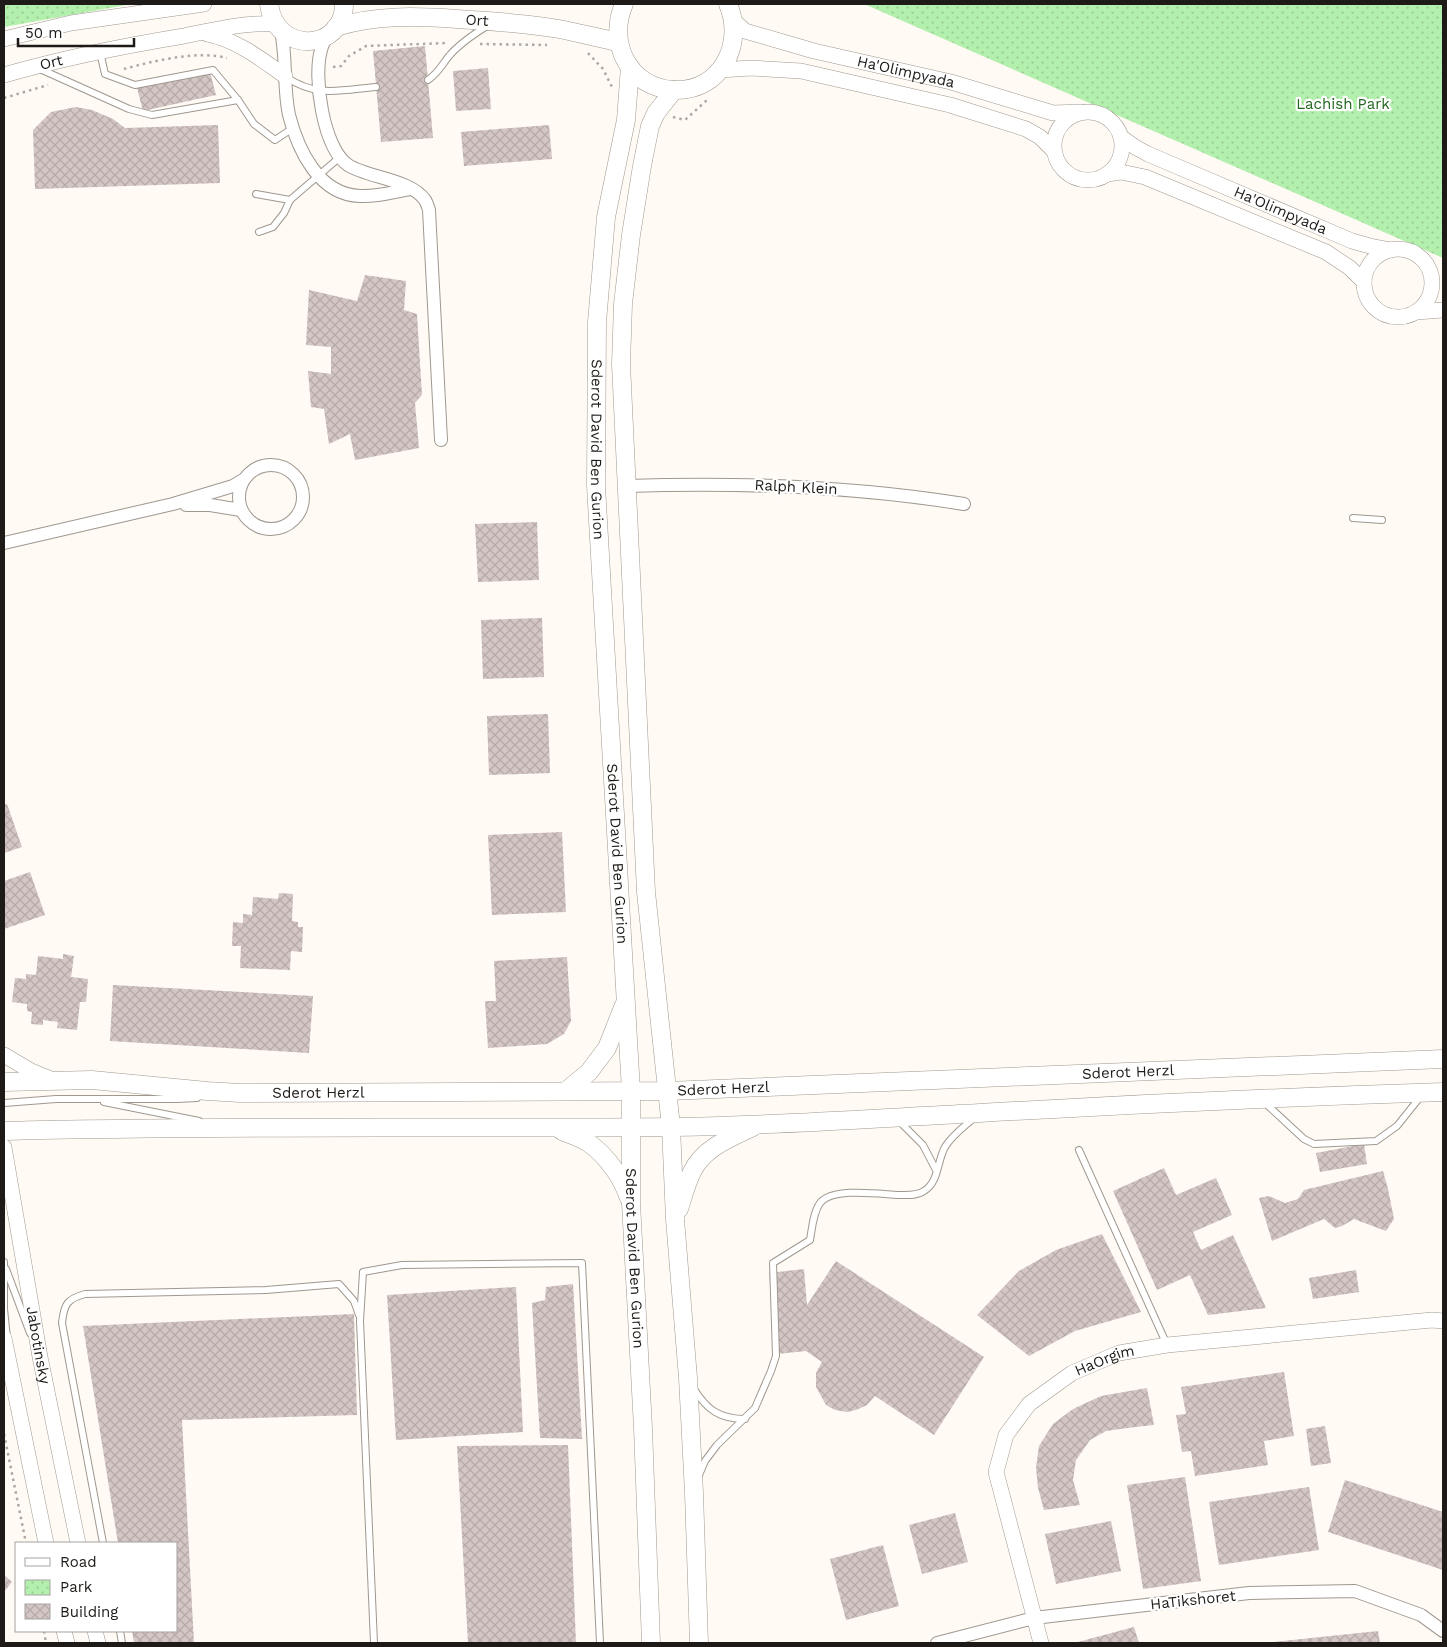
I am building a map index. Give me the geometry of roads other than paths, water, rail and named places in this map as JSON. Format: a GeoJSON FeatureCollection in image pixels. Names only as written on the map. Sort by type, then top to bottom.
{"type":"FeatureCollection","features":[{"type":"Feature","properties":{"kind":"main road"},"geometry":{"type":"LineString","coordinates":[[269,4],[271,14],[278,27]]}},
{"type":"Feature","properties":{"kind":"main road"},"geometry":{"type":"LineString","coordinates":[[332,31],[341,18],[344,4]]}},
{"type":"Feature","properties":{"kind":"main road"},"geometry":{"type":"LineString","coordinates":[[624,4],[617,23],[618,42],[622,56],[642,79],[658,87],[674,90],[692,88],[707,81],[720,70],[730,55],[734,38],[730,8]]}},
{"type":"Feature","properties":{"kind":"main road","name":"Ort"},"geometry":{"type":"LineString","coordinates":[[278,27],[288,36],[303,41],[312,41],[358,21],[391,17],[496,21],[558,29],[618,42]]}},
{"type":"Feature","properties":{"kind":"main road","name":"Sderot David Ben Gurion"},"geometry":{"type":"LineString","coordinates":[[630,67],[626,120],[606,217],[598,313],[596,486],[632,1091],[631,1203],[643,1428],[651,1643]]}},
{"type":"Feature","properties":{"kind":"main road","name":"Sderot David Ben Gurion"},"geometry":{"type":"LineString","coordinates":[[674,90],[656,113],[650,126],[630,245],[623,304],[621,364],[646,892],[671,1127],[675,1219],[688,1378],[699,1643]]}},
{"type":"Feature","properties":{"kind":"main road"},"geometry":{"type":"LineString","coordinates":[[566,1091],[589,1072],[606,1048],[626,1000]]}},
{"type":"Feature","properties":{"kind":"main road","name":"Sderot Herzl"},"geometry":{"type":"LineString","coordinates":[[4,1082],[92,1080],[240,1093],[668,1091],[1443,1059]]}},
{"type":"Feature","properties":{"kind":"main road"},"geometry":{"type":"LineString","coordinates":[[4,1131],[243,1128],[556,1129],[671,1127],[1443,1092]]}},
{"type":"Feature","properties":{"kind":"main road"},"geometry":{"type":"LineString","coordinates":[[675,1219],[689,1180],[699,1161],[722,1142],[758,1124]]}},
{"type":"Feature","properties":{"kind":"main road"},"geometry":{"type":"LineString","coordinates":[[556,1129],[590,1144],[624,1183],[631,1203]]}},
{"type":"Feature","properties":{"kind":"street"},"geometry":{"type":"LineString","coordinates":[[4,39],[71,22],[204,4]]}},
{"type":"Feature","properties":{"kind":"street","name":"Ha'Olimpyada"},"geometry":{"type":"LineString","coordinates":[[730,8],[745,31],[760,37],[951,82],[1053,113],[1082,112]]}},
{"type":"Feature","properties":{"kind":"street","name":"Ort"},"geometry":{"type":"LineString","coordinates":[[4,75],[100,51],[200,33],[256,24],[278,27]]}},
{"type":"Feature","properties":{"kind":"street"},"geometry":{"type":"LineString","coordinates":[[278,27],[284,47],[285,76],[290,116],[307,162],[318,176],[336,190],[359,196],[410,189]]}},
{"type":"Feature","properties":{"kind":"street"},"geometry":{"type":"LineString","coordinates":[[332,31],[321,50],[319,68],[320,91],[326,132],[340,157],[354,168],[381,176],[410,189],[425,200],[429,210],[441,440]]}},
{"type":"Feature","properties":{"kind":"street"},"geometry":{"type":"LineString","coordinates":[[200,33],[230,41],[248,50],[285,76]]}},
{"type":"Feature","properties":{"kind":"street","name":"Ha'Olimpyada"},"geometry":{"type":"LineString","coordinates":[[720,70],[751,68],[801,71],[950,105],[1026,129],[1040,137],[1054,151]]}},
{"type":"Feature","properties":{"kind":"street"},"geometry":{"type":"LineString","coordinates":[[1082,112],[1101,114],[1110,120],[1121,137],[1121,154],[1113,168],[1107,174],[1098,178],[1088,180],[1074,177],[1062,168],[1054,151],[1054,139],[1060,126],[1072,115],[1082,112]]}},
{"type":"Feature","properties":{"kind":"street","name":"Ha'Olimpyada"},"geometry":{"type":"LineString","coordinates":[[1121,137],[1148,154],[1352,241],[1391,250]]}},
{"type":"Feature","properties":{"kind":"street","name":"Ha'Olimpyada"},"geometry":{"type":"LineString","coordinates":[[1107,174],[1121,172],[1145,177],[1326,252],[1350,268],[1364,282]]}},
{"type":"Feature","properties":{"kind":"street"},"geometry":{"type":"LineString","coordinates":[[1443,281],[1428,269],[1414,253],[1403,250],[1391,250],[1381,254],[1372,261],[1366,271],[1364,282],[1365,294],[1371,304],[1379,312],[1389,316],[1400,317],[1416,312],[1443,310]]}},
{"type":"Feature","properties":{"kind":"street"},"geometry":{"type":"LineString","coordinates":[[1416,312],[1427,301],[1431,290],[1428,269]]}},
{"type":"Feature","properties":{"kind":"street"},"geometry":{"type":"LineString","coordinates":[[4,543],[173,504],[233,486],[243,480],[254,469],[265,465],[276,465],[286,468],[295,475],[300,482],[303,492],[301,510],[292,522],[276,529],[259,527],[252,523],[242,510],[239,495],[243,480]]}},
{"type":"Feature","properties":{"kind":"street","name":"Ralph Klein"},"geometry":{"type":"LineString","coordinates":[[627,486],[703,484],[829,488],[908,495],[964,504]]}},
{"type":"Feature","properties":{"kind":"street"},"geometry":{"type":"LineString","coordinates":[[173,504],[210,505],[242,510]]}},
{"type":"Feature","properties":{"kind":"street"},"geometry":{"type":"LineString","coordinates":[[4,1055],[31,1071],[53,1080]]}},
{"type":"Feature","properties":{"kind":"street","name":"Jabotinsky"},"geometry":{"type":"LineString","coordinates":[[4,1147],[40,1356],[78,1542]]}},
{"type":"Feature","properties":{"kind":"street","name":"HaOrgim"},"geometry":{"type":"LineString","coordinates":[[1041,1643],[996,1472],[1006,1436],[1028,1404],[1072,1373],[1119,1353],[1166,1345],[1432,1320],[1443,1321]]}},
{"type":"Feature","properties":{"kind":"street"},"geometry":{"type":"LineString","coordinates":[[4,1338],[46,1542]]}},
{"type":"Feature","properties":{"kind":"street","name":"HaTikshoret"},"geometry":{"type":"LineString","coordinates":[[937,1643],[1034,1618],[1250,1593],[1355,1591],[1421,1614],[1443,1632]]}},
{"type":"Feature","properties":{"kind":"lane"},"geometry":{"type":"LineString","coordinates":[[428,80],[438,73],[449,57],[463,43],[496,21]]}},
{"type":"Feature","properties":{"kind":"lane"},"geometry":{"type":"LineString","coordinates":[[100,51],[106,74],[135,85],[213,70],[238,100],[254,124],[275,140],[294,127]]}},
{"type":"Feature","properties":{"kind":"lane"},"geometry":{"type":"LineString","coordinates":[[35,66],[131,110],[152,115],[238,100]]}},
{"type":"Feature","properties":{"kind":"lane"},"geometry":{"type":"LineString","coordinates":[[285,76],[311,90],[320,91],[376,86]]}},
{"type":"Feature","properties":{"kind":"lane"},"geometry":{"type":"LineString","coordinates":[[259,232],[273,227],[284,213],[290,200],[340,157]]}},
{"type":"Feature","properties":{"kind":"lane"},"geometry":{"type":"LineString","coordinates":[[256,194],[290,200]]}},
{"type":"Feature","properties":{"kind":"lane"},"geometry":{"type":"LineString","coordinates":[[1353,518],[1382,520]]}},
{"type":"Feature","properties":{"kind":"lane"},"geometry":{"type":"LineString","coordinates":[[4,1103],[27,1100],[177,1099],[240,1093]]}},
{"type":"Feature","properties":{"kind":"lane"},"geometry":{"type":"LineString","coordinates":[[1262,1099],[1304,1139],[1314,1144],[1376,1141],[1397,1126],[1424,1093]]}},
{"type":"Feature","properties":{"kind":"lane"},"geometry":{"type":"LineString","coordinates":[[90,1099],[187,1119],[243,1128]]}},
{"type":"Feature","properties":{"kind":"lane"},"geometry":{"type":"LineString","coordinates":[[694,1493],[705,1460],[755,1408],[764,1390],[776,1356],[773,1263],[810,1240],[816,1210],[827,1197],[842,1193],[919,1194],[931,1185],[941,1156],[951,1138],[980,1113]]}},
{"type":"Feature","properties":{"kind":"lane"},"geometry":{"type":"LineString","coordinates":[[895,1118],[922,1145],[936,1170]]}},
{"type":"Feature","properties":{"kind":"lane"},"geometry":{"type":"LineString","coordinates":[[1079,1150],[1166,1345]]}},
{"type":"Feature","properties":{"kind":"lane"},"geometry":{"type":"LineString","coordinates":[[4,1261],[40,1356]]}},
{"type":"Feature","properties":{"kind":"lane"},"geometry":{"type":"LineString","coordinates":[[4,1261],[4,1309],[10,1368]]}},
{"type":"Feature","properties":{"kind":"lane"},"geometry":{"type":"LineString","coordinates":[[374,1643],[360,1321],[363,1272],[402,1265],[582,1263],[600,1643]]}},
{"type":"Feature","properties":{"kind":"lane"},"geometry":{"type":"LineString","coordinates":[[103,1542],[62,1323],[66,1305],[73,1297],[85,1294],[266,1290],[340,1284],[354,1301],[360,1321]]}},
{"type":"Feature","properties":{"kind":"lane"},"geometry":{"type":"LineString","coordinates":[[688,1378],[706,1406],[721,1416],[745,1419]]}},
{"type":"Feature","properties":{"kind":"park label","name":"Lachish Park"},"geometry":{"type":"Point","coordinates":[1343,104]}}]}
